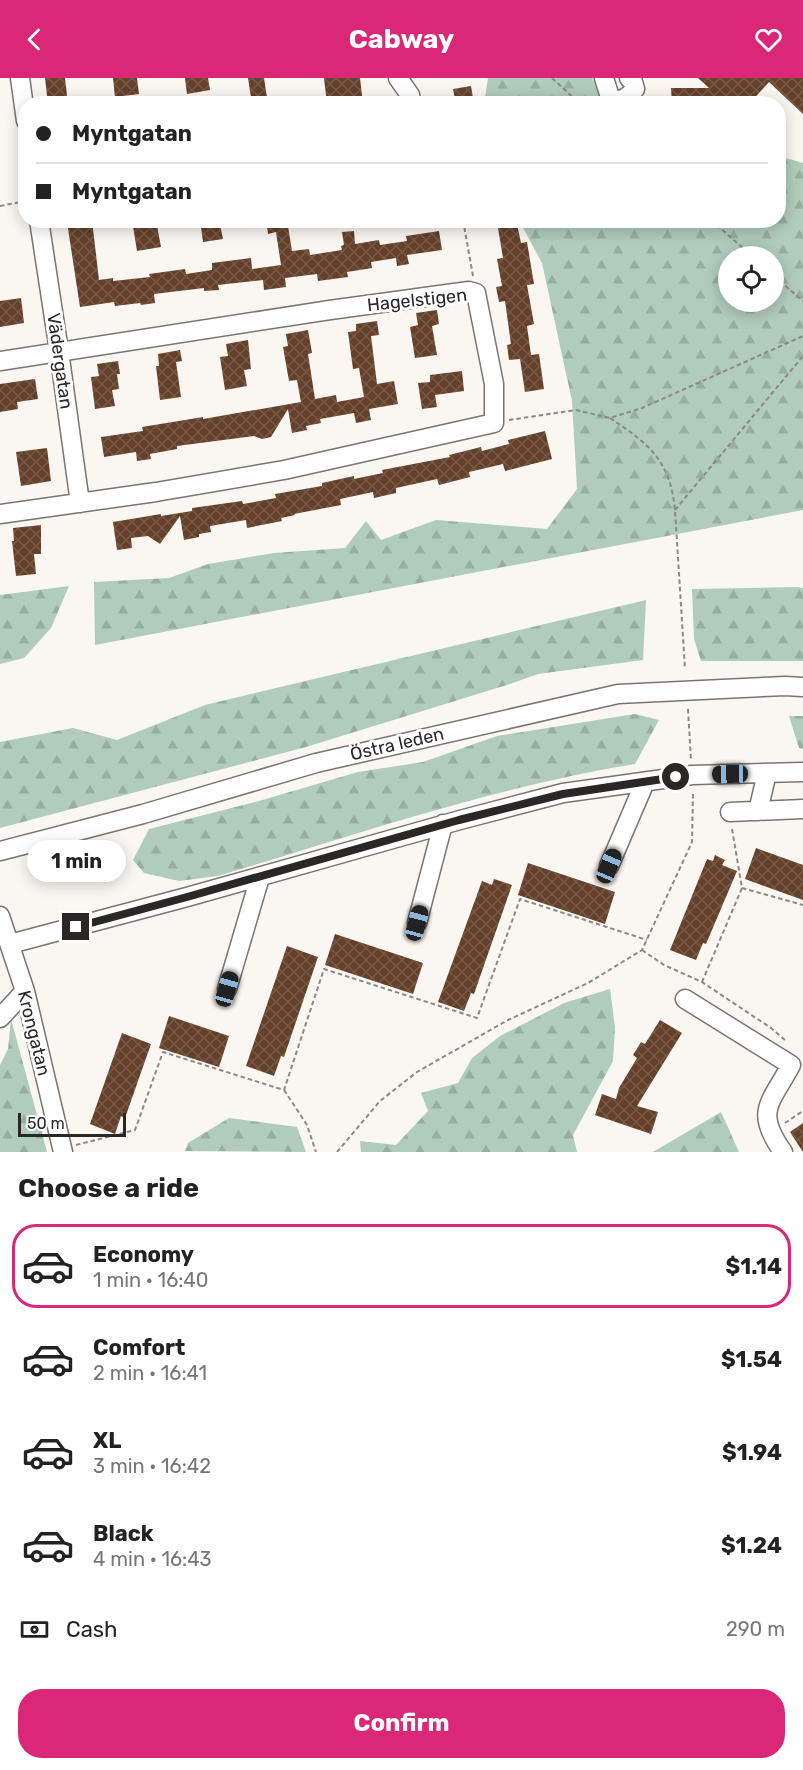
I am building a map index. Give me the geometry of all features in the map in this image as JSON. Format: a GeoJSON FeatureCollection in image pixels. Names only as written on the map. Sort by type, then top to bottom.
{"type":"FeatureCollection","features":[{"type":"Feature","properties":{"kind":"street"},"geometry":{"type":"LineString","coordinates":[[20,78],[23,96]]}},
{"type":"Feature","properties":{"kind":"street"},"geometry":{"type":"LineString","coordinates":[[398,78],[410,96]]}},
{"type":"Feature","properties":{"kind":"street"},"geometry":{"type":"LineString","coordinates":[[604,78],[610,96]]}},
{"type":"Feature","properties":{"kind":"street"},"geometry":{"type":"LineString","coordinates":[[629,78],[635,89],[629,96]]}},
{"type":"Feature","properties":{"kind":"street","name":"Vädergatan"},"geometry":{"type":"LineString","coordinates":[[40,228],[80,503]]}},
{"type":"Feature","properties":{"kind":"street","name":"Hagelstigen"},"geometry":{"type":"LineString","coordinates":[[0,361],[330,310],[470,291],[476,294],[494,384],[494,423]]}},
{"type":"Feature","properties":{"kind":"street"},"geometry":{"type":"LineString","coordinates":[[0,514],[156,492],[284,470],[494,423]]}},
{"type":"Feature","properties":{"kind":"street","name":"Östra leden"},"geometry":{"type":"LineString","coordinates":[[0,851],[143,814],[316,763],[618,694],[803,687]]}},
{"type":"Feature","properties":{"kind":"street"},"geometry":{"type":"LineString","coordinates":[[10,944],[443,824],[563,794],[692,775],[803,772]]}},
{"type":"Feature","properties":{"kind":"street"},"geometry":{"type":"LineString","coordinates":[[758,811],[767,773]]}},
{"type":"Feature","properties":{"kind":"street"},"geometry":{"type":"LineString","coordinates":[[609,866],[645,782]]}},
{"type":"Feature","properties":{"kind":"street"},"geometry":{"type":"LineString","coordinates":[[730,812],[803,809]]}},
{"type":"Feature","properties":{"kind":"street"},"geometry":{"type":"LineString","coordinates":[[417,923],[443,824]]}},
{"type":"Feature","properties":{"kind":"street"},"geometry":{"type":"LineString","coordinates":[[227,989],[260,876]]}},
{"type":"Feature","properties":{"kind":"street","name":"Krongatan"},"geometry":{"type":"LineString","coordinates":[[0,916],[25,991],[62,1150]]}},
{"type":"Feature","properties":{"kind":"street"},"geometry":{"type":"LineString","coordinates":[[0,1018],[25,991]]}},
{"type":"Feature","properties":{"kind":"street"},"geometry":{"type":"LineString","coordinates":[[685,999],[791,1065],[766,1110],[770,1134],[783,1152]]}},
{"type":"Feature","properties":{"kind":"path"},"geometry":{"type":"LineString","coordinates":[[552,78],[571,96]]}},
{"type":"Feature","properties":{"kind":"path"},"geometry":{"type":"LineString","coordinates":[[0,206],[18,203]]}},
{"type":"Feature","properties":{"kind":"path"},"geometry":{"type":"LineString","coordinates":[[464,228],[476,294]]}},
{"type":"Feature","properties":{"kind":"path"},"geometry":{"type":"LineString","coordinates":[[720,228],[741,246]]}},
{"type":"Feature","properties":{"kind":"path"},"geometry":{"type":"LineString","coordinates":[[784,285],[803,301]]}},
{"type":"Feature","properties":{"kind":"path"},"geometry":{"type":"LineString","coordinates":[[610,418],[642,408],[803,336]]}},
{"type":"Feature","properties":{"kind":"path"},"geometry":{"type":"LineString","coordinates":[[675,510],[803,356]]}},
{"type":"Feature","properties":{"kind":"path"},"geometry":{"type":"LineString","coordinates":[[494,423],[576,410],[610,418],[632,433],[653,452],[668,474],[673,491],[685,669]]}},
{"type":"Feature","properties":{"kind":"path"},"geometry":{"type":"LineString","coordinates":[[337,1152],[380,1101],[417,1072],[508,1020],[588,983],[642,950],[692,842],[694,816],[688,709]]}},
{"type":"Feature","properties":{"kind":"path"},"geometry":{"type":"LineString","coordinates":[[702,982],[742,888],[732,842],[730,812]]}},
{"type":"Feature","properties":{"kind":"path"},"geometry":{"type":"LineString","coordinates":[[742,888],[803,905]]}},
{"type":"Feature","properties":{"kind":"path"},"geometry":{"type":"LineString","coordinates":[[284,1090],[324,969],[477,1018],[520,899],[646,940]]}},
{"type":"Feature","properties":{"kind":"path"},"geometry":{"type":"LineString","coordinates":[[642,950],[664,965],[702,982],[771,1028],[787,1042]]}},
{"type":"Feature","properties":{"kind":"path"},"geometry":{"type":"LineString","coordinates":[[62,1150],[135,1130],[163,1052],[284,1090],[307,1125],[316,1152]]}},
{"type":"Feature","properties":{"kind":"path"},"geometry":{"type":"LineString","coordinates":[[770,1134],[803,1111]]}},
{"type":"Feature","properties":{"kind":"green space"},"geometry":{"type":"Polygon","coordinates":[[[488,78],[592,78],[601,96],[485,96],[488,78]]]}},
{"type":"Feature","properties":{"kind":"green space"},"geometry":{"type":"Polygon","coordinates":[[[786,158],[803,163],[803,510],[95,645],[94,582],[169,578],[208,564],[274,553],[345,548],[366,521],[381,540],[436,520],[547,529],[577,489],[572,401],[542,263],[523,228],[786,228],[786,158]]]}},
{"type":"Feature","properties":{"kind":"green space"},"geometry":{"type":"Polygon","coordinates":[[[69,586],[51,628],[24,658],[0,664],[0,595],[69,586]]]}},
{"type":"Feature","properties":{"kind":"green space"},"geometry":{"type":"Polygon","coordinates":[[[803,588],[803,661],[701,661],[694,639],[692,589],[803,588]]]}},
{"type":"Feature","properties":{"kind":"green space"},"geometry":{"type":"Polygon","coordinates":[[[646,600],[643,660],[538,674],[306,747],[0,828],[0,742],[73,728],[117,740],[205,705],[646,600]]]}},
{"type":"Feature","properties":{"kind":"green space"},"geometry":{"type":"Polygon","coordinates":[[[635,714],[659,720],[635,764],[529,785],[218,876],[179,881],[144,873],[133,860],[149,829],[259,801],[358,772],[423,762],[497,736],[635,714]]]}},
{"type":"Feature","properties":{"kind":"green space"},"geometry":{"type":"Polygon","coordinates":[[[789,716],[803,716],[803,749],[799,748],[789,716]]]}},
{"type":"Feature","properties":{"kind":"green space"},"geometry":{"type":"Polygon","coordinates":[[[610,989],[615,1027],[613,1061],[573,1135],[577,1152],[361,1152],[360,1141],[396,1145],[428,1111],[421,1093],[458,1083],[472,1058],[500,1036],[564,1003],[610,989]]]}},
{"type":"Feature","properties":{"kind":"green space"},"geometry":{"type":"Polygon","coordinates":[[[11,1019],[47,1152],[0,1152],[0,1065],[8,1049],[11,1019]]]}},
{"type":"Feature","properties":{"kind":"green space"},"geometry":{"type":"Polygon","coordinates":[[[721,1112],[739,1152],[653,1152],[721,1112]]]}},
{"type":"Feature","properties":{"kind":"green space"},"geometry":{"type":"Polygon","coordinates":[[[229,1118],[297,1127],[306,1152],[185,1151],[188,1143],[229,1118]]]}},
{"type":"Feature","properties":{"kind":"building"},"geometry":{"type":"Polygon","coordinates":[[[45,78],[65,78],[67,96],[47,96],[45,78]]]}},
{"type":"Feature","properties":{"kind":"building"},"geometry":{"type":"Polygon","coordinates":[[[113,78],[137,78],[139,94],[115,96],[113,78]]]}},
{"type":"Feature","properties":{"kind":"building"},"geometry":{"type":"Polygon","coordinates":[[[185,78],[208,78],[210,90],[187,94],[185,78]]]}},
{"type":"Feature","properties":{"kind":"building"},"geometry":{"type":"Polygon","coordinates":[[[248,78],[264,78],[267,96],[251,96],[248,78]]]}},
{"type":"Feature","properties":{"kind":"building"},"geometry":{"type":"Polygon","coordinates":[[[324,78],[360,78],[362,96],[326,96],[324,78]]]}},
{"type":"Feature","properties":{"kind":"building"},"geometry":{"type":"Polygon","coordinates":[[[698,78],[803,78],[803,114],[769,82],[756,96],[672,96],[671,88],[709,88],[698,78]]]}},
{"type":"Feature","properties":{"kind":"building"},"geometry":{"type":"Polygon","coordinates":[[[471,86],[473,96],[454,96],[453,89],[471,86]]]}},
{"type":"Feature","properties":{"kind":"building"},"geometry":{"type":"Polygon","coordinates":[[[68,228],[93,228],[99,280],[113,278],[113,281],[150,277],[149,274],[185,269],[186,274],[212,270],[212,263],[251,258],[252,269],[281,265],[276,232],[268,234],[267,228],[288,228],[292,251],[309,249],[310,255],[342,250],[341,246],[344,245],[342,232],[354,231],[355,244],[379,240],[380,245],[407,241],[406,236],[439,231],[442,250],[407,255],[409,264],[397,266],[396,258],[371,262],[372,268],[347,272],[348,277],[318,281],[317,274],[285,278],[286,287],[264,290],[263,280],[218,285],[219,290],[204,291],[204,288],[154,294],[155,303],[115,306],[114,302],[80,307],[68,228]]]}},
{"type":"Feature","properties":{"kind":"building"},"geometry":{"type":"Polygon","coordinates":[[[133,228],[157,228],[161,247],[137,251],[133,228]]]}},
{"type":"Feature","properties":{"kind":"building"},"geometry":{"type":"Polygon","coordinates":[[[201,228],[221,228],[223,239],[203,242],[201,228]]]}},
{"type":"Feature","properties":{"kind":"building"},"geometry":{"type":"Polygon","coordinates":[[[498,228],[518,228],[521,243],[527,242],[534,284],[527,285],[534,324],[527,326],[531,355],[539,354],[544,389],[525,392],[520,359],[509,360],[507,345],[511,344],[505,301],[499,302],[496,287],[502,286],[497,259],[503,258],[498,228]]]}},
{"type":"Feature","properties":{"kind":"building"},"geometry":{"type":"Polygon","coordinates":[[[21,298],[24,323],[0,327],[0,301],[21,298]]]}},
{"type":"Feature","properties":{"kind":"building"},"geometry":{"type":"Polygon","coordinates":[[[437,310],[439,324],[432,326],[437,355],[415,358],[410,327],[418,325],[416,313],[437,310]]]}},
{"type":"Feature","properties":{"kind":"building"},"geometry":{"type":"Polygon","coordinates":[[[377,321],[379,335],[371,336],[377,384],[394,381],[398,404],[369,409],[371,420],[356,423],[354,413],[320,419],[321,423],[306,426],[307,430],[292,433],[288,409],[271,437],[262,439],[254,436],[177,446],[177,449],[150,454],[151,459],[137,461],[136,452],[104,457],[101,437],[143,431],[142,427],[301,402],[297,380],[289,381],[283,347],[288,346],[286,334],[308,330],[312,353],[308,354],[315,399],[336,395],[337,402],[364,397],[359,368],[353,369],[348,332],[356,331],[356,324],[377,321]]]}},
{"type":"Feature","properties":{"kind":"building"},"geometry":{"type":"Polygon","coordinates":[[[248,340],[251,369],[244,370],[247,386],[225,390],[220,357],[228,356],[226,344],[248,340]]]}},
{"type":"Feature","properties":{"kind":"building"},"geometry":{"type":"Polygon","coordinates":[[[180,350],[182,361],[176,362],[181,397],[160,400],[156,366],[159,366],[158,354],[180,350]]]}},
{"type":"Feature","properties":{"kind":"building"},"geometry":{"type":"Polygon","coordinates":[[[118,361],[119,389],[112,390],[115,406],[95,409],[91,377],[99,376],[97,364],[118,361]]]}},
{"type":"Feature","properties":{"kind":"building"},"geometry":{"type":"Polygon","coordinates":[[[462,371],[464,391],[435,395],[437,407],[422,409],[418,383],[430,382],[430,375],[462,371]]]}},
{"type":"Feature","properties":{"kind":"building"},"geometry":{"type":"Polygon","coordinates":[[[35,379],[38,399],[17,402],[18,409],[0,412],[0,384],[35,379]]]}},
{"type":"Feature","properties":{"kind":"building"},"geometry":{"type":"Polygon","coordinates":[[[545,431],[552,459],[505,471],[503,464],[469,472],[470,477],[439,485],[437,479],[396,488],[396,493],[374,498],[373,492],[340,499],[341,505],[294,514],[281,518],[282,521],[247,528],[246,520],[210,526],[211,532],[184,540],[180,516],[160,544],[148,536],[131,538],[132,548],[117,550],[113,522],[192,511],[192,508],[242,501],[243,504],[276,498],[275,494],[322,486],[322,483],[383,473],[382,470],[450,457],[449,455],[481,447],[482,451],[509,444],[508,440],[545,431]]]}},
{"type":"Feature","properties":{"kind":"building"},"geometry":{"type":"Polygon","coordinates":[[[47,448],[51,481],[21,486],[16,452],[47,448]]]}},
{"type":"Feature","properties":{"kind":"building"},"geometry":{"type":"Polygon","coordinates":[[[41,525],[41,554],[34,554],[36,574],[16,576],[12,541],[14,541],[13,528],[41,525]]]}},
{"type":"Feature","properties":{"kind":"building"},"geometry":{"type":"Polygon","coordinates":[[[756,848],[803,865],[803,900],[745,879],[756,848]]]}},
{"type":"Feature","properties":{"kind":"building"},"geometry":{"type":"Polygon","coordinates":[[[715,855],[725,860],[722,865],[737,871],[706,944],[703,943],[696,960],[670,950],[707,859],[713,861],[715,855]]]}},
{"type":"Feature","properties":{"kind":"building"},"geometry":{"type":"Polygon","coordinates":[[[528,863],[615,892],[605,924],[518,895],[528,863]]]}},
{"type":"Feature","properties":{"kind":"building"},"geometry":{"type":"Polygon","coordinates":[[[494,879],[512,885],[474,994],[471,993],[464,1011],[438,1002],[482,881],[492,885],[494,879]]]}},
{"type":"Feature","properties":{"kind":"building"},"geometry":{"type":"Polygon","coordinates":[[[335,934],[423,963],[413,994],[325,965],[335,934]]]}},
{"type":"Feature","properties":{"kind":"building"},"geometry":{"type":"Polygon","coordinates":[[[287,946],[318,957],[284,1057],[281,1056],[274,1076],[246,1066],[287,946]]]}},
{"type":"Feature","properties":{"kind":"building"},"geometry":{"type":"Polygon","coordinates":[[[169,1016],[229,1036],[219,1067],[159,1048],[169,1016]]]}},
{"type":"Feature","properties":{"kind":"building"},"geometry":{"type":"Polygon","coordinates":[[[660,1020],[682,1033],[637,1106],[658,1112],[651,1134],[595,1115],[602,1094],[616,1099],[619,1088],[637,1058],[633,1055],[641,1042],[645,1044],[660,1020]]]}},
{"type":"Feature","properties":{"kind":"building"},"geometry":{"type":"Polygon","coordinates":[[[122,1033],[151,1044],[125,1118],[121,1116],[115,1134],[90,1124],[122,1033]]]}},
{"type":"Feature","properties":{"kind":"building"},"geometry":{"type":"Polygon","coordinates":[[[803,1123],[803,1152],[790,1132],[803,1123]]]}},
{"type":"Feature","properties":{"kind":"route"},"geometry":{"type":"LineString","coordinates":[[76,927],[459,820],[563,794],[676,777]]}}]}
